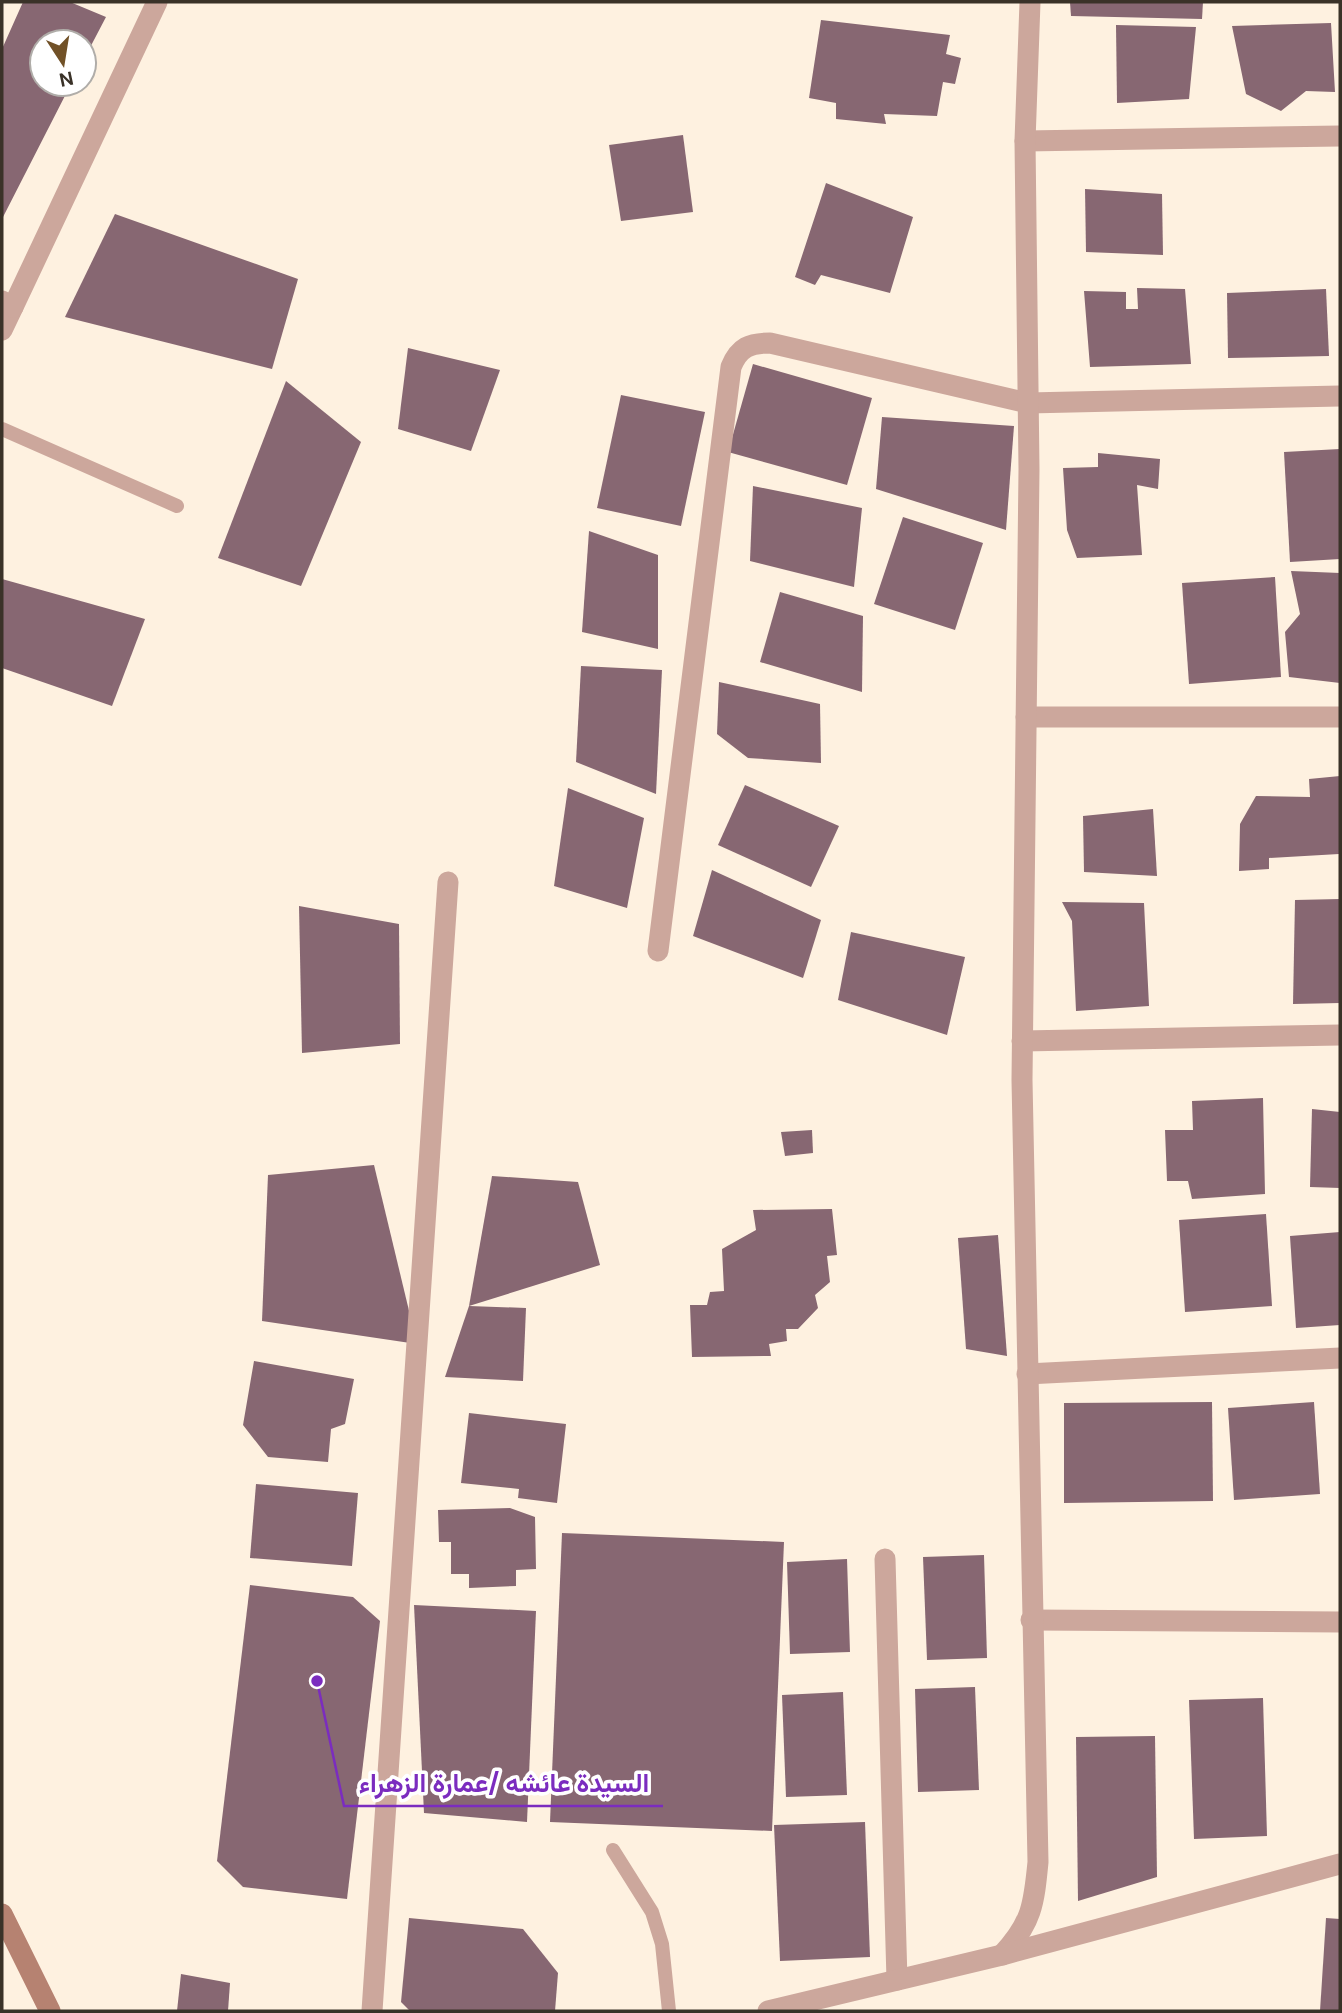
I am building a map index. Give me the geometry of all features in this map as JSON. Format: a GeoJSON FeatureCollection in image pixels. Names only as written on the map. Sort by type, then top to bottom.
{"type":"FeatureCollection","features":[{"type":"Feature","properties":{"kind":"main road"},"geometry":{"type":"LineString","coordinates":[[2,1914],[50,2011]]}},
{"type":"Feature","properties":{"kind":"street"},"geometry":{"type":"LineString","coordinates":[[2,330],[7,304],[157,2]]}},
{"type":"Feature","properties":{"kind":"street"},"geometry":{"type":"LineString","coordinates":[[1002,1955],[1023,1933],[1034,1906],[1038,1862],[1031,1620],[1022,1041],[1027,717],[1025,141],[1030,2]]}},
{"type":"Feature","properties":{"kind":"street"},"geometry":{"type":"LineString","coordinates":[[1025,141],[1340,136]]}},
{"type":"Feature","properties":{"kind":"street"},"geometry":{"type":"LineString","coordinates":[[658,951],[731,367],[736,354],[756,343],[770,343],[1028,403],[1340,397]]}},
{"type":"Feature","properties":{"kind":"street"},"geometry":{"type":"LineString","coordinates":[[1027,717],[1340,717]]}},
{"type":"Feature","properties":{"kind":"street"},"geometry":{"type":"LineString","coordinates":[[372,2011],[447,882]]}},
{"type":"Feature","properties":{"kind":"street"},"geometry":{"type":"LineString","coordinates":[[1022,1041],[1340,1035]]}},
{"type":"Feature","properties":{"kind":"street"},"geometry":{"type":"LineString","coordinates":[[1027,1374],[1340,1358]]}},
{"type":"Feature","properties":{"kind":"street"},"geometry":{"type":"LineString","coordinates":[[885,1559],[897,1980]]}},
{"type":"Feature","properties":{"kind":"street"},"geometry":{"type":"LineString","coordinates":[[1031,1620],[1340,1622]]}},
{"type":"Feature","properties":{"kind":"street"},"geometry":{"type":"LineString","coordinates":[[768,2011],[1002,1955],[1340,1864]]}},
{"type":"Feature","properties":{"kind":"lane"},"geometry":{"type":"LineString","coordinates":[[2,429],[177,506]]}},
{"type":"Feature","properties":{"kind":"lane"},"geometry":{"type":"LineString","coordinates":[[614,1850],[652,1912],[662,1944],[669,2011]]}},
{"type":"Feature","properties":{"kind":"building"},"geometry":{"type":"Polygon","coordinates":[[[23,2],[70,2],[106,17],[98,32],[98,28],[28,28],[28,98],[64,98],[2,219],[2,49],[23,2]]]}},
{"type":"Feature","properties":{"kind":"building"},"geometry":{"type":"Polygon","coordinates":[[[1070,2],[1203,2],[1202,19],[1071,16],[1070,2]]]}},
{"type":"Feature","properties":{"kind":"building"},"geometry":{"type":"Polygon","coordinates":[[[821,20],[950,35],[946,54],[961,58],[955,84],[943,82],[937,116],[884,114],[886,124],[836,119],[836,103],[809,98],[821,20]]]}},
{"type":"Feature","properties":{"kind":"building"},"geometry":{"type":"Polygon","coordinates":[[[1331,23],[1335,92],[1306,91],[1281,111],[1246,94],[1232,26],[1331,23]]]}},
{"type":"Feature","properties":{"kind":"building"},"geometry":{"type":"Polygon","coordinates":[[[1116,25],[1196,27],[1189,99],[1117,103],[1116,25]]]}},
{"type":"Feature","properties":{"kind":"building"},"geometry":{"type":"Polygon","coordinates":[[[683,135],[693,212],[621,221],[609,145],[683,135]]]}},
{"type":"Feature","properties":{"kind":"building"},"geometry":{"type":"Polygon","coordinates":[[[826,183],[913,217],[890,293],[821,275],[815,285],[795,277],[826,183]]]}},
{"type":"Feature","properties":{"kind":"building"},"geometry":{"type":"Polygon","coordinates":[[[1085,189],[1162,194],[1163,255],[1086,252],[1085,189]]]}},
{"type":"Feature","properties":{"kind":"building"},"geometry":{"type":"Polygon","coordinates":[[[115,214],[298,279],[272,369],[65,317],[115,214]]]}},
{"type":"Feature","properties":{"kind":"building"},"geometry":{"type":"Polygon","coordinates":[[[1137,288],[1185,289],[1191,364],[1090,367],[1084,291],[1126,292],[1126,309],[1138,309],[1137,288]]]}},
{"type":"Feature","properties":{"kind":"building"},"geometry":{"type":"Polygon","coordinates":[[[1326,289],[1329,356],[1228,358],[1227,293],[1326,289]]]}},
{"type":"Feature","properties":{"kind":"building"},"geometry":{"type":"Polygon","coordinates":[[[408,348],[500,370],[471,451],[398,429],[408,348]]]}},
{"type":"Feature","properties":{"kind":"building"},"geometry":{"type":"Polygon","coordinates":[[[753,364],[872,398],[847,485],[728,452],[753,364]]]}},
{"type":"Feature","properties":{"kind":"building"},"geometry":{"type":"Polygon","coordinates":[[[286,381],[361,442],[301,586],[218,558],[286,381]]]}},
{"type":"Feature","properties":{"kind":"building"},"geometry":{"type":"Polygon","coordinates":[[[621,395],[705,412],[681,526],[597,508],[621,395]]]}},
{"type":"Feature","properties":{"kind":"building"},"geometry":{"type":"Polygon","coordinates":[[[882,417],[1014,426],[1006,530],[876,489],[882,417]]]}},
{"type":"Feature","properties":{"kind":"building"},"geometry":{"type":"Polygon","coordinates":[[[1340,449],[1340,559],[1290,562],[1284,452],[1340,449]]]}},
{"type":"Feature","properties":{"kind":"building"},"geometry":{"type":"Polygon","coordinates":[[[1098,453],[1160,459],[1158,489],[1137,485],[1142,555],[1077,558],[1067,530],[1063,468],[1098,467],[1098,453]]]}},
{"type":"Feature","properties":{"kind":"building"},"geometry":{"type":"Polygon","coordinates":[[[753,486],[862,508],[854,587],[750,561],[753,486]]]}},
{"type":"Feature","properties":{"kind":"building"},"geometry":{"type":"Polygon","coordinates":[[[903,517],[983,543],[955,630],[874,604],[903,517]]]}},
{"type":"Feature","properties":{"kind":"building"},"geometry":{"type":"Polygon","coordinates":[[[589,531],[658,555],[658,649],[582,632],[589,531]]]}},
{"type":"Feature","properties":{"kind":"building"},"geometry":{"type":"Polygon","coordinates":[[[1291,571],[1340,573],[1340,683],[1289,677],[1285,632],[1300,614],[1291,571]]]}},
{"type":"Feature","properties":{"kind":"building"},"geometry":{"type":"Polygon","coordinates":[[[1275,577],[1281,677],[1189,684],[1182,583],[1275,577]]]}},
{"type":"Feature","properties":{"kind":"building"},"geometry":{"type":"Polygon","coordinates":[[[2,579],[145,619],[112,706],[2,668],[2,579]]]}},
{"type":"Feature","properties":{"kind":"building"},"geometry":{"type":"Polygon","coordinates":[[[780,592],[863,616],[862,692],[760,662],[780,592]]]}},
{"type":"Feature","properties":{"kind":"building"},"geometry":{"type":"Polygon","coordinates":[[[581,666],[662,670],[656,794],[576,762],[581,666]]]}},
{"type":"Feature","properties":{"kind":"building"},"geometry":{"type":"Polygon","coordinates":[[[719,682],[820,704],[821,763],[748,758],[717,734],[719,682]]]}},
{"type":"Feature","properties":{"kind":"building"},"geometry":{"type":"Polygon","coordinates":[[[1340,776],[1339,854],[1269,858],[1269,869],[1239,871],[1240,824],[1256,796],[1310,797],[1309,779],[1340,776]]]}},
{"type":"Feature","properties":{"kind":"building"},"geometry":{"type":"Polygon","coordinates":[[[745,785],[839,826],[811,887],[718,845],[745,785]]]}},
{"type":"Feature","properties":{"kind":"building"},"geometry":{"type":"Polygon","coordinates":[[[568,788],[644,818],[627,908],[554,886],[568,788]]]}},
{"type":"Feature","properties":{"kind":"building"},"geometry":{"type":"Polygon","coordinates":[[[1153,809],[1157,876],[1084,872],[1083,816],[1153,809]]]}},
{"type":"Feature","properties":{"kind":"building"},"geometry":{"type":"Polygon","coordinates":[[[712,870],[821,920],[803,978],[693,936],[712,870]]]}},
{"type":"Feature","properties":{"kind":"building"},"geometry":{"type":"Polygon","coordinates":[[[1340,899],[1340,1003],[1293,1004],[1295,900],[1340,899]]]}},
{"type":"Feature","properties":{"kind":"building"},"geometry":{"type":"Polygon","coordinates":[[[1062,902],[1144,903],[1149,1006],[1076,1011],[1072,921],[1062,902]]]}},
{"type":"Feature","properties":{"kind":"building"},"geometry":{"type":"Polygon","coordinates":[[[299,906],[399,924],[400,1044],[302,1053],[299,906]]]}},
{"type":"Feature","properties":{"kind":"building"},"geometry":{"type":"Polygon","coordinates":[[[851,932],[965,957],[947,1035],[838,1000],[851,932]]]}},
{"type":"Feature","properties":{"kind":"building"},"geometry":{"type":"Polygon","coordinates":[[[1263,1098],[1265,1194],[1192,1199],[1188,1181],[1167,1181],[1165,1130],[1193,1130],[1192,1101],[1263,1098]]]}},
{"type":"Feature","properties":{"kind":"building"},"geometry":{"type":"Polygon","coordinates":[[[1312,1109],[1340,1112],[1340,1188],[1310,1187],[1312,1109]]]}},
{"type":"Feature","properties":{"kind":"building"},"geometry":{"type":"Polygon","coordinates":[[[812,1130],[813,1153],[785,1156],[781,1132],[812,1130]]]}},
{"type":"Feature","properties":{"kind":"building"},"geometry":{"type":"Polygon","coordinates":[[[374,1165],[417,1344],[262,1321],[268,1175],[374,1165]]]}},
{"type":"Feature","properties":{"kind":"building"},"geometry":{"type":"Polygon","coordinates":[[[492,1176],[578,1182],[600,1265],[469,1306],[492,1176]]]}},
{"type":"Feature","properties":{"kind":"building"},"geometry":{"type":"Polygon","coordinates":[[[832,1209],[837,1255],[827,1256],[830,1282],[815,1295],[818,1308],[798,1329],[786,1329],[787,1341],[769,1344],[771,1356],[692,1357],[690,1305],[707,1305],[710,1292],[724,1291],[722,1249],[756,1230],[753,1210],[832,1209]]]}},
{"type":"Feature","properties":{"kind":"building"},"geometry":{"type":"Polygon","coordinates":[[[1266,1214],[1272,1306],[1185,1312],[1179,1220],[1266,1214]]]}},
{"type":"Feature","properties":{"kind":"building"},"geometry":{"type":"Polygon","coordinates":[[[1340,1232],[1340,1325],[1296,1328],[1290,1236],[1340,1232]]]}},
{"type":"Feature","properties":{"kind":"building"},"geometry":{"type":"Polygon","coordinates":[[[998,1235],[1007,1356],[966,1349],[958,1238],[998,1235]]]}},
{"type":"Feature","properties":{"kind":"building"},"geometry":{"type":"Polygon","coordinates":[[[469,1306],[526,1308],[523,1381],[445,1377],[469,1306]]]}},
{"type":"Feature","properties":{"kind":"building"},"geometry":{"type":"Polygon","coordinates":[[[254,1361],[354,1379],[345,1424],[331,1429],[328,1462],[268,1457],[243,1425],[254,1361]]]}},
{"type":"Feature","properties":{"kind":"building"},"geometry":{"type":"Polygon","coordinates":[[[1212,1402],[1213,1501],[1064,1503],[1064,1403],[1212,1402]]]}},
{"type":"Feature","properties":{"kind":"building"},"geometry":{"type":"Polygon","coordinates":[[[1314,1402],[1320,1494],[1234,1500],[1228,1408],[1314,1402]]]}},
{"type":"Feature","properties":{"kind":"building"},"geometry":{"type":"Polygon","coordinates":[[[469,1413],[566,1424],[557,1503],[518,1498],[519,1489],[461,1483],[469,1413]]]}},
{"type":"Feature","properties":{"kind":"building"},"geometry":{"type":"Polygon","coordinates":[[[256,1484],[358,1493],[352,1566],[250,1558],[256,1484]]]}},
{"type":"Feature","properties":{"kind":"building"},"geometry":{"type":"Polygon","coordinates":[[[510,1508],[535,1517],[536,1569],[516,1570],[516,1586],[469,1588],[469,1574],[451,1574],[451,1542],[439,1542],[438,1510],[510,1508]]]}},
{"type":"Feature","properties":{"kind":"building"},"geometry":{"type":"Polygon","coordinates":[[[562,1533],[784,1542],[772,1831],[550,1822],[562,1533]]]}},
{"type":"Feature","properties":{"kind":"building"},"geometry":{"type":"Polygon","coordinates":[[[984,1555],[987,1658],[927,1660],[923,1557],[984,1555]]]}},
{"type":"Feature","properties":{"kind":"building"},"geometry":{"type":"Polygon","coordinates":[[[847,1559],[850,1652],[790,1654],[787,1562],[847,1559]]]}},
{"type":"Feature","properties":{"kind":"building"},"geometry":{"type":"Polygon","coordinates":[[[250,1585],[353,1597],[380,1621],[347,1899],[243,1887],[217,1861],[250,1585]]]}},
{"type":"Feature","properties":{"kind":"building"},"geometry":{"type":"Polygon","coordinates":[[[414,1605],[536,1611],[527,1822],[424,1813],[414,1605]]]}},
{"type":"Feature","properties":{"kind":"building"},"geometry":{"type":"Polygon","coordinates":[[[975,1687],[979,1790],[918,1792],[915,1689],[975,1687]]]}},
{"type":"Feature","properties":{"kind":"building"},"geometry":{"type":"Polygon","coordinates":[[[843,1692],[847,1795],[786,1797],[782,1695],[843,1692]]]}},
{"type":"Feature","properties":{"kind":"building"},"geometry":{"type":"Polygon","coordinates":[[[1263,1698],[1267,1836],[1194,1839],[1189,1700],[1263,1698]]]}},
{"type":"Feature","properties":{"kind":"building"},"geometry":{"type":"Polygon","coordinates":[[[1155,1736],[1157,1877],[1078,1901],[1076,1737],[1155,1736]]]}},
{"type":"Feature","properties":{"kind":"building"},"geometry":{"type":"Polygon","coordinates":[[[865,1822],[870,1957],[780,1961],[774,1825],[865,1822]]]}},
{"type":"Feature","properties":{"kind":"building"},"geometry":{"type":"Polygon","coordinates":[[[409,1918],[523,1929],[558,1973],[555,2011],[410,2011],[401,2002],[409,1918]]]}},
{"type":"Feature","properties":{"kind":"building"},"geometry":{"type":"Polygon","coordinates":[[[1326,1918],[1340,1919],[1340,2011],[1320,2011],[1326,1918]]]}},
{"type":"Feature","properties":{"kind":"building"},"geometry":{"type":"Polygon","coordinates":[[[181,1974],[230,1983],[228,2011],[177,2011],[181,1974]]]}},
{"type":"Feature","properties":{"kind":"place","name":"السيدة عائشه /عمارة الزهراء"},"geometry":{"type":"Point","coordinates":[317,1681]}}]}
